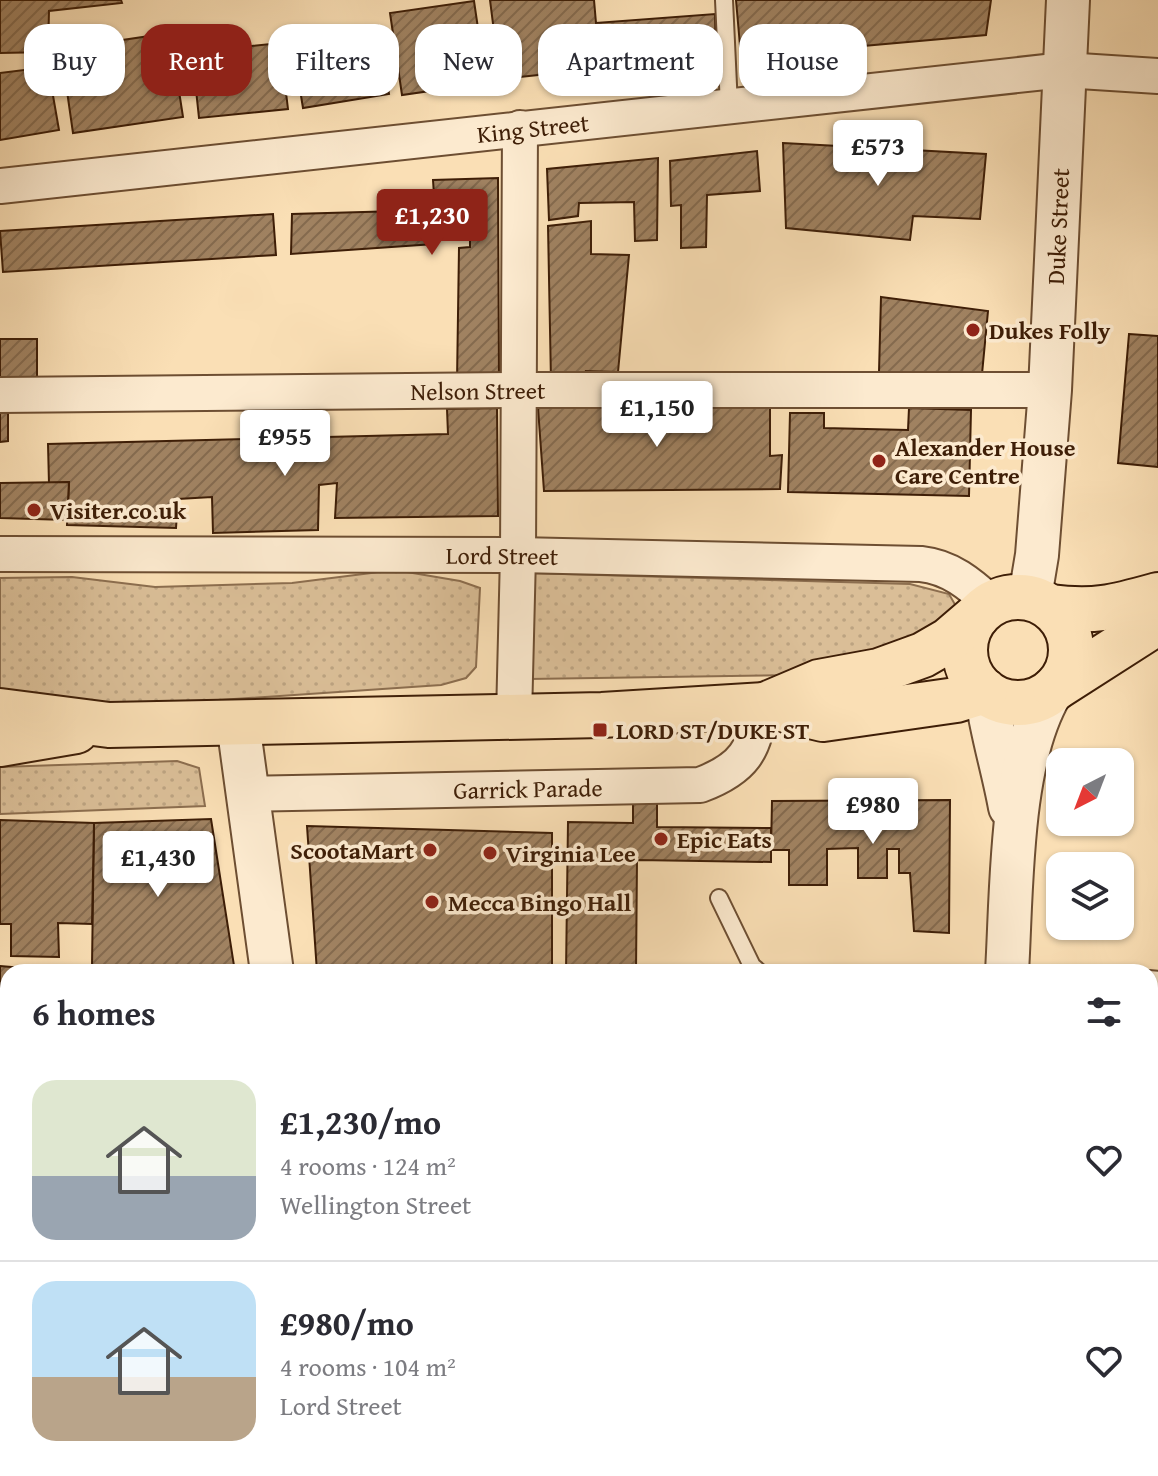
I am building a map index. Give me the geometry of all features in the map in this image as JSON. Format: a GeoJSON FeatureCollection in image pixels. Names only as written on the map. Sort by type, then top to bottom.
{"type":"FeatureCollection","features":[{"type":"Feature","properties":{"kind":"highway"},"geometry":{"type":"LineString","coordinates":[[763,705],[819,682],[865,674],[913,660],[1012,606],[1085,611],[1110,609],[1158,595]]}},
{"type":"Feature","properties":{"kind":"highway"},"geometry":{"type":"LineString","coordinates":[[1053,690],[1068,669],[1071,650],[1064,623],[1012,606],[969,631],[966,658],[973,677],[985,691],[1013,703],[1031,701],[1053,690],[1158,622]]}},
{"type":"Feature","properties":{"kind":"highway"},"geometry":{"type":"LineString","coordinates":[[0,711],[109,725],[602,715],[763,705],[823,719],[956,700],[985,691]]}},
{"type":"Feature","properties":{"kind":"highway"},"geometry":{"type":"LineString","coordinates":[[0,744],[109,725]]}},
{"type":"Feature","properties":{"kind":"street","name":"Duke Street"},"geometry":{"type":"LineString","coordinates":[[1012,606],[1037,555],[1050,390],[1068,0]]}},
{"type":"Feature","properties":{"kind":"street","name":"King Street"},"geometry":{"type":"LineString","coordinates":[[0,186],[1064,70],[1158,76]]}},
{"type":"Feature","properties":{"kind":"street"},"geometry":{"type":"LineString","coordinates":[[514,717],[520,128]]}},
{"type":"Feature","properties":{"kind":"street","name":"Nelson Street"},"geometry":{"type":"LineString","coordinates":[[0,395],[518,390],[1050,390]]}},
{"type":"Feature","properties":{"kind":"street","name":"Lord Street"},"geometry":{"type":"LineString","coordinates":[[0,554],[518,555],[921,564],[936,565],[1012,606]]}},
{"type":"Feature","properties":{"kind":"street"},"geometry":{"type":"LineString","coordinates":[[1007,964],[1014,835],[1032,733],[1053,690]]}},
{"type":"Feature","properties":{"kind":"street"},"geometry":{"type":"LineString","coordinates":[[985,691],[989,720],[1003,764],[1014,835]]}},
{"type":"Feature","properties":{"kind":"street","name":"Garrick Parade"},"geometry":{"type":"LineString","coordinates":[[246,794],[700,785],[720,778],[749,753],[758,731],[763,705]]}},
{"type":"Feature","properties":{"kind":"street"},"geometry":{"type":"LineString","coordinates":[[238,723],[271,964]]}},
{"type":"Feature","properties":{"kind":"lane"},"geometry":{"type":"LineString","coordinates":[[724,0],[729,106]]}},
{"type":"Feature","properties":{"kind":"lane"},"geometry":{"type":"LineString","coordinates":[[719,898],[751,964]]}},
{"type":"Feature","properties":{"kind":"shaded area"},"geometry":{"type":"Polygon","coordinates":[[[395,570],[460,581],[480,588],[476,667],[466,678],[441,685],[175,703],[97,703],[0,690],[0,578],[72,577],[155,587],[292,583],[395,570]]]}},
{"type":"Feature","properties":{"kind":"shaded area"},"geometry":{"type":"Polygon","coordinates":[[[530,573],[910,584],[949,594],[957,608],[919,645],[800,675],[529,679],[530,573]]]}},
{"type":"Feature","properties":{"kind":"shaded area"},"geometry":{"type":"Polygon","coordinates":[[[177,761],[199,768],[205,806],[0,814],[0,767],[177,761]]]}},
{"type":"Feature","properties":{"kind":"building"},"geometry":{"type":"Polygon","coordinates":[[[0,0],[121,0],[122,3],[49,11],[49,24],[24,24],[24,52],[0,53],[0,0]]]}},
{"type":"Feature","properties":{"kind":"building"},"geometry":{"type":"Polygon","coordinates":[[[490,0],[594,0],[596,23],[715,14],[715,24],[538,24],[538,75],[522,77],[522,24],[493,24],[490,0]]]}},
{"type":"Feature","properties":{"kind":"building"},"geometry":{"type":"Polygon","coordinates":[[[736,0],[991,0],[986,35],[867,46],[867,24],[739,24],[739,34],[736,0]]]}},
{"type":"Feature","properties":{"kind":"building"},"geometry":{"type":"Polygon","coordinates":[[[474,1],[477,24],[415,24],[415,93],[402,95],[399,24],[392,24],[390,13],[474,1]]]}},
{"type":"Feature","properties":{"kind":"building"},"geometry":{"type":"Polygon","coordinates":[[[141,37],[141,96],[180,96],[183,117],[73,133],[68,96],[125,96],[125,40],[141,37]]]}},
{"type":"Feature","properties":{"kind":"building"},"geometry":{"type":"Polygon","coordinates":[[[268,44],[268,96],[286,96],[288,109],[199,118],[197,96],[252,96],[252,46],[268,44]]]}},
{"type":"Feature","properties":{"kind":"building"},"geometry":{"type":"Polygon","coordinates":[[[24,70],[24,96],[53,96],[59,130],[0,140],[0,73],[24,70]]]}},
{"type":"Feature","properties":{"kind":"building"},"geometry":{"type":"Polygon","coordinates":[[[301,96],[377,96],[303,108],[301,96]]]}},
{"type":"Feature","properties":{"kind":"building"},"geometry":{"type":"Polygon","coordinates":[[[783,143],[986,154],[980,219],[913,216],[910,240],[786,228],[783,143]]]}},
{"type":"Feature","properties":{"kind":"building"},"geometry":{"type":"Polygon","coordinates":[[[757,151],[760,191],[707,195],[706,247],[681,248],[681,205],[671,206],[670,161],[757,151]]]}},
{"type":"Feature","properties":{"kind":"building"},"geometry":{"type":"Polygon","coordinates":[[[658,158],[657,240],[635,241],[634,202],[579,203],[578,216],[549,220],[547,169],[658,158]]]}},
{"type":"Feature","properties":{"kind":"building"},"geometry":{"type":"Polygon","coordinates":[[[498,178],[499,380],[457,381],[459,248],[470,247],[470,218],[434,221],[434,244],[291,254],[292,214],[435,210],[433,180],[498,178]]]}},
{"type":"Feature","properties":{"kind":"building"},"geometry":{"type":"Polygon","coordinates":[[[273,214],[276,255],[3,272],[0,231],[273,214]]]}},
{"type":"Feature","properties":{"kind":"building"},"geometry":{"type":"Polygon","coordinates":[[[591,221],[591,254],[629,255],[618,372],[586,371],[588,383],[551,381],[548,226],[591,221]]]}},
{"type":"Feature","properties":{"kind":"building"},"geometry":{"type":"Polygon","coordinates":[[[881,297],[988,311],[982,374],[879,372],[881,297]]]}},
{"type":"Feature","properties":{"kind":"building"},"geometry":{"type":"Polygon","coordinates":[[[1129,334],[1158,336],[1158,467],[1118,463],[1129,334]]]}},
{"type":"Feature","properties":{"kind":"building"},"geometry":{"type":"Polygon","coordinates":[[[0,339],[37,339],[37,382],[0,382],[0,339]]]}},
{"type":"Feature","properties":{"kind":"building"},"geometry":{"type":"Polygon","coordinates":[[[497,408],[498,516],[335,518],[337,483],[319,485],[318,530],[213,533],[212,497],[178,499],[176,528],[67,525],[69,482],[49,484],[48,444],[448,434],[447,409],[497,408]]]}},
{"type":"Feature","properties":{"kind":"building"},"geometry":{"type":"Polygon","coordinates":[[[538,408],[770,408],[770,456],[782,455],[780,489],[544,491],[538,408]]]}},
{"type":"Feature","properties":{"kind":"building","name":"Alexander House Care Centre"},"geometry":{"type":"Polygon","coordinates":[[[909,408],[971,410],[969,496],[788,492],[790,413],[824,413],[824,428],[908,430],[909,408]]]}},
{"type":"Feature","properties":{"kind":"building"},"geometry":{"type":"Polygon","coordinates":[[[0,411],[8,411],[8,441],[0,442],[0,411]]]}},
{"type":"Feature","properties":{"kind":"building"},"geometry":{"type":"Polygon","coordinates":[[[69,482],[67,520],[0,518],[0,483],[69,482]]]}},
{"type":"Feature","properties":{"kind":"building"},"geometry":{"type":"Polygon","coordinates":[[[633,800],[657,800],[657,827],[771,828],[771,862],[637,860],[636,964],[566,964],[568,822],[633,823],[633,800]]]}},
{"type":"Feature","properties":{"kind":"building"},"geometry":{"type":"Polygon","coordinates":[[[950,800],[949,933],[914,931],[910,873],[899,873],[899,849],[887,849],[887,878],[858,878],[858,848],[827,849],[827,885],[789,885],[789,850],[771,850],[772,801],[950,800]]]}},
{"type":"Feature","properties":{"kind":"building"},"geometry":{"type":"Polygon","coordinates":[[[211,819],[234,964],[92,964],[94,823],[211,819]]]}},
{"type":"Feature","properties":{"kind":"building"},"geometry":{"type":"Polygon","coordinates":[[[0,820],[94,823],[92,924],[58,923],[59,957],[11,956],[11,924],[0,924],[0,820]]]}},
{"type":"Feature","properties":{"kind":"building","name":"Mecca Bingo Hall"},"geometry":{"type":"Polygon","coordinates":[[[307,826],[552,833],[552,964],[316,964],[307,826]]]}},
{"type":"Feature","properties":{"kind":"place","name":"Dukes Folly"},"geometry":{"type":"Point","coordinates":[973,330]}},
{"type":"Feature","properties":{"kind":"place","name":"Alexander House Care Centre"},"geometry":{"type":"Point","coordinates":[879,461]}},
{"type":"Feature","properties":{"kind":"place","name":"Visiter.co.uk"},"geometry":{"type":"Point","coordinates":[34,510]}},
{"type":"Feature","properties":{"kind":"place","name":"LORD ST/DUKE ST"},"geometry":{"type":"Point","coordinates":[600,730]}},
{"type":"Feature","properties":{"kind":"place","name":"Epic Eats"},"geometry":{"type":"Point","coordinates":[661,839]}},
{"type":"Feature","properties":{"kind":"place","name":"ScootaMart"},"geometry":{"type":"Point","coordinates":[430,850]}},
{"type":"Feature","properties":{"kind":"place","name":"Virginia Lee"},"geometry":{"type":"Point","coordinates":[490,853]}},
{"type":"Feature","properties":{"kind":"place","name":"Mecca Bingo Hall"},"geometry":{"type":"Point","coordinates":[432,902]}}]}
